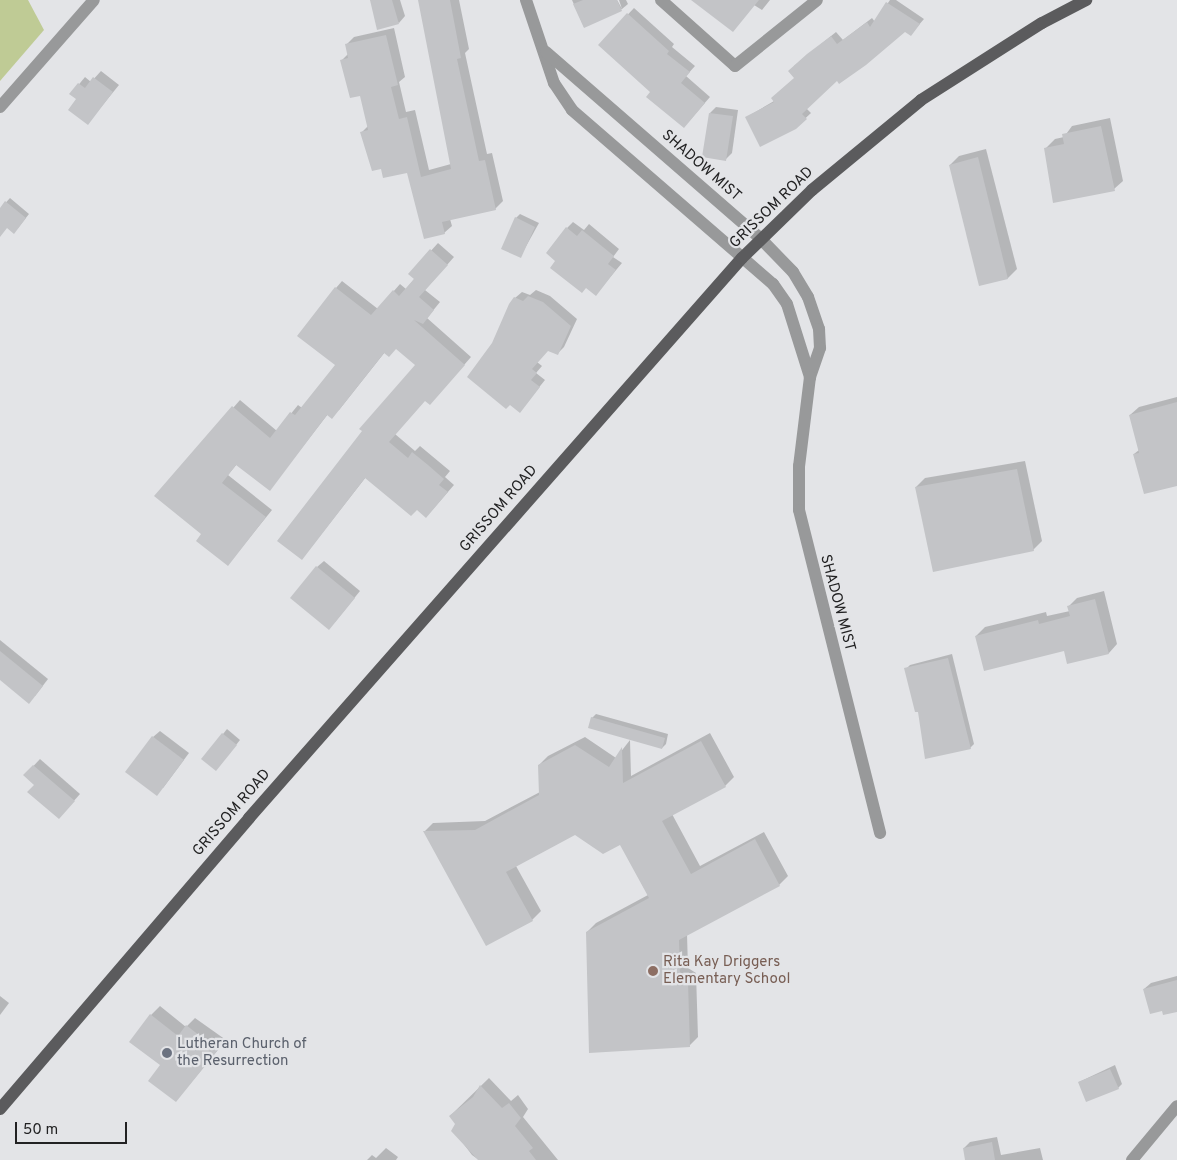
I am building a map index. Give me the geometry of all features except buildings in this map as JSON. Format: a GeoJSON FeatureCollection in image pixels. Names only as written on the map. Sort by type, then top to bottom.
{"type":"FeatureCollection","features":[{"type":"Feature","properties":{"kind":"main road","name":"GRISSOM ROAD"},"geometry":{"type":"LineString","coordinates":[[0,1109],[237,832],[760,239],[818,184],[922,100],[1035,27],[1086,0]]}},
{"type":"Feature","properties":{"kind":"street"},"geometry":{"type":"LineString","coordinates":[[0,107],[94,0]]}},
{"type":"Feature","properties":{"kind":"street","name":"SHADOW MIST"},"geometry":{"type":"LineString","coordinates":[[526,0],[546,52],[554,84],[572,110],[773,284],[787,304],[810,377]]}},
{"type":"Feature","properties":{"kind":"street"},"geometry":{"type":"LineString","coordinates":[[660,0],[735,66],[818,0]]}},
{"type":"Feature","properties":{"kind":"street","name":"SHADOW MIST"},"geometry":{"type":"LineString","coordinates":[[546,52],[760,239],[793,272],[808,297],[819,329],[820,348],[810,377],[799,466],[798,510],[880,833]]}},
{"type":"Feature","properties":{"kind":"street"},"geometry":{"type":"LineString","coordinates":[[1132,1160],[1177,1106]]}},
{"type":"Feature","properties":{"kind":"green space"},"geometry":{"type":"Polygon","coordinates":[[[0,0],[28,0],[44,30],[0,81],[0,0]]]}},
{"type":"Feature","properties":{"kind":"place","name":"Rita Kay Driggers Elementary School"},"geometry":{"type":"Point","coordinates":[653,971]}},
{"type":"Feature","properties":{"kind":"place","name":"Lutheran Church of the Resurrection"},"geometry":{"type":"Point","coordinates":[167,1053]}}]}
